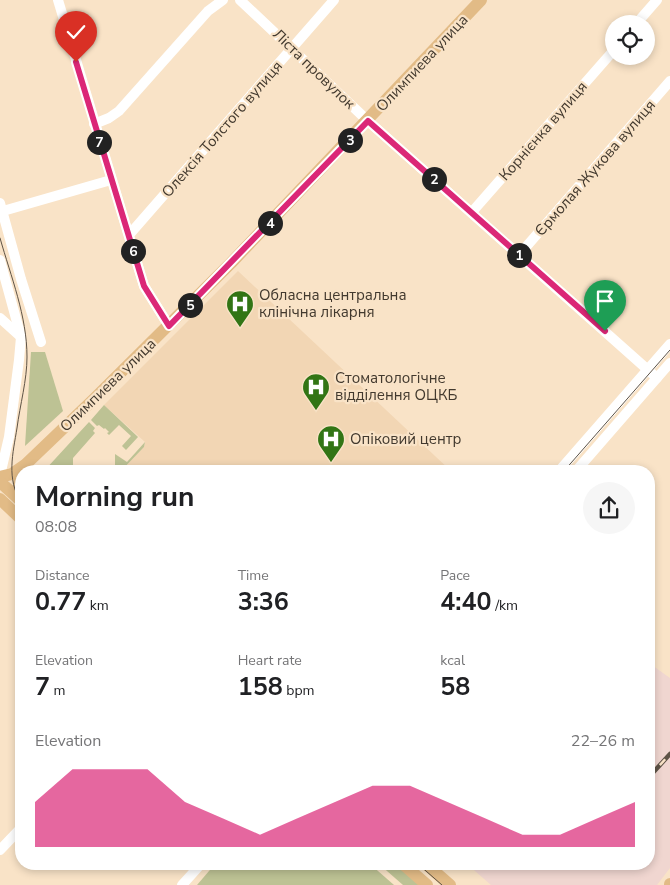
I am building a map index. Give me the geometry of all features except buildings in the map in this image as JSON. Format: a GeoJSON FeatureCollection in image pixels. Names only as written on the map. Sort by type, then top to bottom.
{"type":"FeatureCollection","features":[{"type":"Feature","properties":{"kind":"main road","name":"Олимпиева улица"},"geometry":{"type":"LineString","coordinates":[[27,465],[169,326],[368,121],[481,0]]}},
{"type":"Feature","properties":{"kind":"main road"},"geometry":{"type":"LineString","coordinates":[[15,470],[11,470],[1,477],[15,494]]}},
{"type":"Feature","properties":{"kind":"main road"},"geometry":{"type":"LineString","coordinates":[[0,499],[15,513]]}},
{"type":"Feature","properties":{"kind":"main road"},"geometry":{"type":"LineString","coordinates":[[410,870],[427,885]]}},
{"type":"Feature","properties":{"kind":"main road"},"geometry":{"type":"LineString","coordinates":[[433,870],[450,885]]}},
{"type":"Feature","properties":{"kind":"street"},"geometry":{"type":"LineString","coordinates":[[58,0],[144,286],[169,326]]}},
{"type":"Feature","properties":{"kind":"street"},"geometry":{"type":"LineString","coordinates":[[94,124],[119,111],[208,11],[223,0]]}},
{"type":"Feature","properties":{"kind":"street","name":"Ліста провулок"},"geometry":{"type":"LineString","coordinates":[[240,0],[293,48],[368,121],[657,378]]}},
{"type":"Feature","properties":{"kind":"street","name":"Олексія Толстого вулиця"},"geometry":{"type":"LineString","coordinates":[[128,235],[334,0]]}},
{"type":"Feature","properties":{"kind":"street"},"geometry":{"type":"LineString","coordinates":[[644,15],[657,0]]}},
{"type":"Feature","properties":{"kind":"street","name":"Корнієнка вулиця"},"geometry":{"type":"LineString","coordinates":[[472,212],[605,60]]}},
{"type":"Feature","properties":{"kind":"street","name":"Єрмолая Жукова вулиця"},"geometry":{"type":"LineString","coordinates":[[519,255],[670,81]]}},
{"type":"Feature","properties":{"kind":"street"},"geometry":{"type":"LineString","coordinates":[[41,342],[1,207],[111,180]]}},
{"type":"Feature","properties":{"kind":"street"},"geometry":{"type":"LineString","coordinates":[[0,260],[21,337],[20,360],[3,449],[1,477],[15,510]]}},
{"type":"Feature","properties":{"kind":"street"},"geometry":{"type":"LineString","coordinates":[[0,318],[21,337]]}},
{"type":"Feature","properties":{"kind":"street"},"geometry":{"type":"LineString","coordinates":[[564,465],[670,344]]}},
{"type":"Feature","properties":{"kind":"street"},"geometry":{"type":"LineString","coordinates":[[581,465],[670,364]]}},
{"type":"Feature","properties":{"kind":"street"},"geometry":{"type":"LineString","coordinates":[[0,850],[15,834]]}},
{"type":"Feature","properties":{"kind":"street"},"geometry":{"type":"LineString","coordinates":[[182,885],[196,870]]}},
{"type":"Feature","properties":{"kind":"shaded area","name":"Обласна центральна клінічна лікарня"},"geometry":{"type":"Polygon","coordinates":[[[238,271],[445,465],[127,465],[144,447],[145,442],[104,405],[238,271]]]}},
{"type":"Feature","properties":{"kind":"shaded area"},"geometry":{"type":"Polygon","coordinates":[[[655,667],[670,678],[670,868],[657,885],[491,885],[474,870],[655,870],[655,667]]]}},
{"type":"Feature","properties":{"kind":"green space"},"geometry":{"type":"Polygon","coordinates":[[[31,352],[45,352],[63,411],[25,446],[31,352]]]}},
{"type":"Feature","properties":{"kind":"green space"},"geometry":{"type":"Polygon","coordinates":[[[104,405],[138,437],[126,450],[122,446],[131,436],[119,425],[109,435],[105,428],[97,426],[91,420],[104,405]]]}},
{"type":"Feature","properties":{"kind":"green space"},"geometry":{"type":"Polygon","coordinates":[[[89,422],[95,428],[93,431],[95,433],[73,458],[73,465],[50,465],[89,422]]]}},
{"type":"Feature","properties":{"kind":"green space"},"geometry":{"type":"Polygon","coordinates":[[[145,442],[144,447],[127,465],[115,465],[115,454],[127,462],[145,442]]]}},
{"type":"Feature","properties":{"kind":"green space"},"geometry":{"type":"Polygon","coordinates":[[[210,870],[377,870],[394,885],[197,885],[210,870]]]}},
{"type":"Feature","properties":{"kind":"green space"},"geometry":{"type":"Polygon","coordinates":[[[386,870],[402,870],[419,885],[403,885],[386,870]]]}},
{"type":"Feature","properties":{"kind":"tram line"},"geometry":{"type":"LineString","coordinates":[[0,238],[18,297],[27,357],[12,466],[15,490]]}},
{"type":"Feature","properties":{"kind":"tram line"},"geometry":{"type":"LineString","coordinates":[[569,465],[670,350]]}},
{"type":"Feature","properties":{"kind":"tram line"},"geometry":{"type":"LineString","coordinates":[[425,870],[442,885]]}},
{"type":"Feature","properties":{"kind":"railway"},"geometry":{"type":"LineString","coordinates":[[655,770],[670,754]]}},
{"type":"Feature","properties":{"kind":"place","name":"Обласна центральна клінічна лікарня"},"geometry":{"type":"Point","coordinates":[240,328]}},
{"type":"Feature","properties":{"kind":"place","name":"Стоматологічне відділення ОЦКБ"},"geometry":{"type":"Point","coordinates":[316,411]}},
{"type":"Feature","properties":{"kind":"place","name":"Опіковий центр"},"geometry":{"type":"Point","coordinates":[331,463]}},
{"type":"Feature","properties":{"kind":"route"},"geometry":{"type":"LineString","coordinates":[[76,62],[144,286],[169,326],[368,121],[605,331]]}}]}
